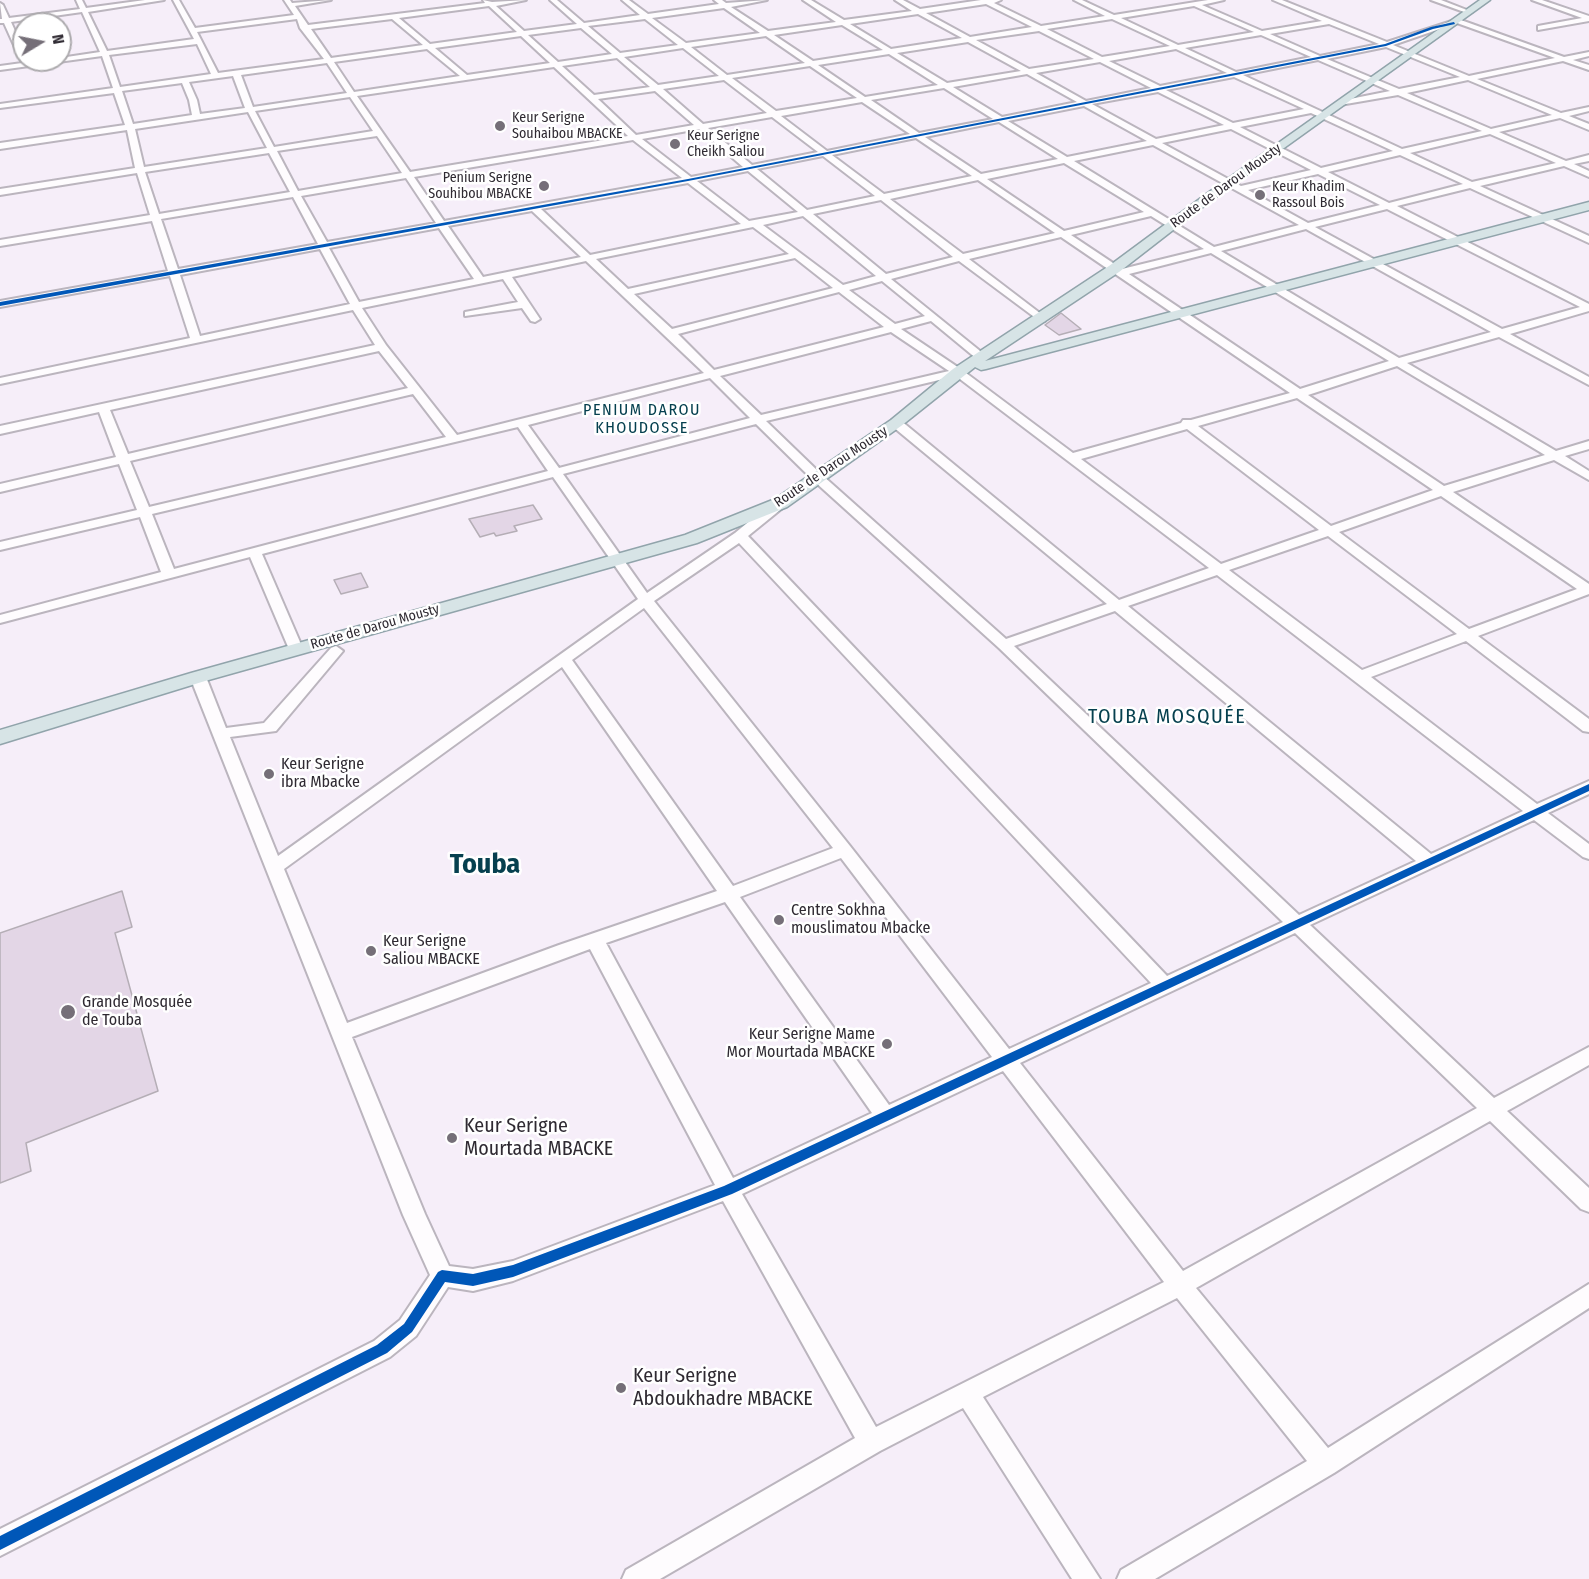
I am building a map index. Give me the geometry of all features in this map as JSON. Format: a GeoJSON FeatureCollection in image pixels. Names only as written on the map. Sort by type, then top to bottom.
{"type":"FeatureCollection","features":[{"type":"Feature","properties":{"kind":"main road","name":"Route de Darou Mousty"},"geometry":{"type":"LineString","coordinates":[[0,737],[198,677],[691,539],[781,502],[896,423],[957,372],[1117,271],[1173,224],[1235,186],[1318,113],[1342,103],[1486,0]]}},
{"type":"Feature","properties":{"kind":"main road"},"geometry":{"type":"LineString","coordinates":[[957,372],[1589,206]]}},
{"type":"Feature","properties":{"kind":"street"},"geometry":{"type":"LineString","coordinates":[[80,0],[105,54],[130,127],[155,218],[196,340]]}},
{"type":"Feature","properties":{"kind":"street"},"geometry":{"type":"LineString","coordinates":[[2,20],[156,0]]}},
{"type":"Feature","properties":{"kind":"street"},"geometry":{"type":"LineString","coordinates":[[176,0],[200,41],[215,75]]}},
{"type":"Feature","properties":{"kind":"street"},"geometry":{"type":"LineString","coordinates":[[328,0],[288,3],[481,281]]}},
{"type":"Feature","properties":{"kind":"street"},"geometry":{"type":"LineString","coordinates":[[304,28],[489,2],[523,0]]}},
{"type":"Feature","properties":{"kind":"street"},"geometry":{"type":"LineString","coordinates":[[553,0],[750,168],[884,277],[930,318],[981,357]]}},
{"type":"Feature","properties":{"kind":"street"},"geometry":{"type":"LineString","coordinates":[[626,0],[687,45],[823,154],[963,257],[1041,319]]}},
{"type":"Feature","properties":{"kind":"street"},"geometry":{"type":"LineString","coordinates":[[0,106],[647,16],[721,3],[764,0]]}},
{"type":"Feature","properties":{"kind":"street"},"geometry":{"type":"LineString","coordinates":[[806,0],[1276,289],[1589,476]]}},
{"type":"Feature","properties":{"kind":"street"},"geometry":{"type":"LineString","coordinates":[[898,0],[1589,382]]}},
{"type":"Feature","properties":{"kind":"street"},"geometry":{"type":"LineString","coordinates":[[0,146],[998,0]]}},
{"type":"Feature","properties":{"kind":"street"},"geometry":{"type":"LineString","coordinates":[[1077,0],[1589,240]]}},
{"type":"Feature","properties":{"kind":"street"},"geometry":{"type":"LineString","coordinates":[[1185,0],[1589,174]]}},
{"type":"Feature","properties":{"kind":"street"},"geometry":{"type":"LineString","coordinates":[[592,98],[1221,0]]}},
{"type":"Feature","properties":{"kind":"street"},"geometry":{"type":"LineString","coordinates":[[1276,0],[1589,127]]}},
{"type":"Feature","properties":{"kind":"street"},"geometry":{"type":"LineString","coordinates":[[1434,0],[1460,19],[1589,68]]}},
{"type":"Feature","properties":{"kind":"street"},"geometry":{"type":"LineString","coordinates":[[1535,0],[1589,18]]}},
{"type":"Feature","properties":{"kind":"street"},"geometry":{"type":"LineString","coordinates":[[985,1],[1589,308]]}},
{"type":"Feature","properties":{"kind":"street"},"geometry":{"type":"LineString","coordinates":[[489,2],[634,137],[688,180],[957,372],[1360,676],[1589,854]]}},
{"type":"Feature","properties":{"kind":"street"},"geometry":{"type":"LineString","coordinates":[[721,3],[1589,590]]}},
{"type":"Feature","properties":{"kind":"street"},"geometry":{"type":"LineString","coordinates":[[0,5],[2,20],[12,38]]}},
{"type":"Feature","properties":{"kind":"street"},"geometry":{"type":"LineString","coordinates":[[393,16],[426,47],[466,78]]}},
{"type":"Feature","properties":{"kind":"street"},"geometry":{"type":"LineString","coordinates":[[193,30],[297,17]]}},
{"type":"Feature","properties":{"kind":"street"},"geometry":{"type":"LineString","coordinates":[[1541,28],[1589,18]]}},
{"type":"Feature","properties":{"kind":"street"},"geometry":{"type":"LineString","coordinates":[[0,304],[688,180],[1320,58],[1386,45],[1460,19]]}},
{"type":"Feature","properties":{"kind":"street"},"geometry":{"type":"LineString","coordinates":[[0,243],[1329,22]]}},
{"type":"Feature","properties":{"kind":"street"},"geometry":{"type":"LineString","coordinates":[[72,58],[200,41]]}},
{"type":"Feature","properties":{"kind":"street"},"geometry":{"type":"LineString","coordinates":[[1342,103],[1589,54]]}},
{"type":"Feature","properties":{"kind":"street"},"geometry":{"type":"LineString","coordinates":[[236,73],[250,109],[357,308],[382,347],[453,438]]}},
{"type":"Feature","properties":{"kind":"street"},"geometry":{"type":"LineString","coordinates":[[184,80],[193,100],[196,117]]}},
{"type":"Feature","properties":{"kind":"street"},"geometry":{"type":"LineString","coordinates":[[1235,186],[1319,171],[1589,109]]}},
{"type":"Feature","properties":{"kind":"street"},"geometry":{"type":"LineString","coordinates":[[0,381],[357,308],[882,196],[1232,126],[1318,113]]}},
{"type":"Feature","properties":{"kind":"street"},"geometry":{"type":"LineString","coordinates":[[0,192],[378,134]]}},
{"type":"Feature","properties":{"kind":"street"},"geometry":{"type":"LineString","coordinates":[[1117,271],[1214,250],[1471,185],[1589,158]]}},
{"type":"Feature","properties":{"kind":"street"},"geometry":{"type":"LineString","coordinates":[[534,208],[669,333],[711,376],[759,418],[818,478],[1004,645],[1589,1202]]}},
{"type":"Feature","properties":{"kind":"street"},"geometry":{"type":"LineString","coordinates":[[669,333],[963,257],[1152,213]]}},
{"type":"Feature","properties":{"kind":"street"},"geometry":{"type":"LineString","coordinates":[[624,293],[796,255]]}},
{"type":"Feature","properties":{"kind":"street"},"geometry":{"type":"LineString","coordinates":[[506,276],[535,319]]}},
{"type":"Feature","properties":{"kind":"street"},"geometry":{"type":"LineString","coordinates":[[469,314],[526,304]]}},
{"type":"Feature","properties":{"kind":"street"},"geometry":{"type":"LineString","coordinates":[[1070,458],[1589,308]]}},
{"type":"Feature","properties":{"kind":"street"},"geometry":{"type":"LineString","coordinates":[[0,546],[521,423],[930,318]]}},
{"type":"Feature","properties":{"kind":"street"},"geometry":{"type":"LineString","coordinates":[[0,430],[382,347]]}},
{"type":"Feature","properties":{"kind":"street"},"geometry":{"type":"LineString","coordinates":[[0,619],[759,418],[957,372]]}},
{"type":"Feature","properties":{"kind":"street"},"geometry":{"type":"LineString","coordinates":[[0,488],[415,390]]}},
{"type":"Feature","properties":{"kind":"street"},"geometry":{"type":"LineString","coordinates":[[103,407],[169,574]]}},
{"type":"Feature","properties":{"kind":"street"},"geometry":{"type":"LineString","coordinates":[[521,423],[646,601],[844,850],[1180,1285],[1324,1464]]}},
{"type":"Feature","properties":{"kind":"street"},"geometry":{"type":"LineString","coordinates":[[896,423],[1429,862]]}},
{"type":"Feature","properties":{"kind":"street"},"geometry":{"type":"LineString","coordinates":[[1187,423],[1464,635],[1589,727]]}},
{"type":"Feature","properties":{"kind":"street"},"geometry":{"type":"LineString","coordinates":[[1004,645],[1442,491],[1589,445]]}},
{"type":"Feature","properties":{"kind":"street"},"geometry":{"type":"LineString","coordinates":[[275,867],[563,658],[740,536],[781,502]]}},
{"type":"Feature","properties":{"kind":"street"},"geometry":{"type":"LineString","coordinates":[[740,536],[1166,986]]}},
{"type":"Feature","properties":{"kind":"street"},"geometry":{"type":"LineString","coordinates":[[254,552],[296,649]]}},
{"type":"Feature","properties":{"kind":"street"},"geometry":{"type":"LineString","coordinates":[[1360,676],[1464,635],[1589,590]]}},
{"type":"Feature","properties":{"kind":"street"},"geometry":{"type":"LineString","coordinates":[[221,734],[234,730],[270,728],[336,651]]}},
{"type":"Feature","properties":{"kind":"street"},"geometry":{"type":"LineString","coordinates":[[563,658],[885,1116]]}},
{"type":"Feature","properties":{"kind":"street"},"geometry":{"type":"LineString","coordinates":[[198,677],[414,1215],[442,1276]]}},
{"type":"Feature","properties":{"kind":"street"},"geometry":{"type":"LineString","coordinates":[[442,1276],[474,1280],[513,1271],[728,1190],[1589,787]]}},
{"type":"Feature","properties":{"kind":"street"},"geometry":{"type":"LineString","coordinates":[[341,1033],[729,894],[844,850]]}},
{"type":"Feature","properties":{"kind":"street"},"geometry":{"type":"LineString","coordinates":[[596,940],[728,1190],[871,1442]]}},
{"type":"Feature","properties":{"kind":"street"},"geometry":{"type":"LineString","coordinates":[[635,1579],[871,1442],[1180,1285],[1589,1055]]}},
{"type":"Feature","properties":{"kind":"street"},"geometry":{"type":"LineString","coordinates":[[0,1543],[382,1349],[408,1328],[442,1276]]}},
{"type":"Feature","properties":{"kind":"street"},"geometry":{"type":"LineString","coordinates":[[1130,1579],[1324,1464],[1589,1295]]}},
{"type":"Feature","properties":{"kind":"street"},"geometry":{"type":"LineString","coordinates":[[966,1392],[1087,1579]]}},
{"type":"Feature","properties":{"kind":"building"},"geometry":{"type":"Polygon","coordinates":[[[1061,313],[1081,329],[1059,335],[1045,325],[1061,313]]]}},
{"type":"Feature","properties":{"kind":"building"},"geometry":{"type":"Polygon","coordinates":[[[533,505],[542,519],[514,526],[517,531],[496,536],[494,533],[480,537],[469,519],[533,505]]]}},
{"type":"Feature","properties":{"kind":"building"},"geometry":{"type":"Polygon","coordinates":[[[361,573],[368,587],[341,594],[334,580],[361,573]]]}},
{"type":"Feature","properties":{"kind":"building","name":"Grande Mosquée de Touba"},"geometry":{"type":"Polygon","coordinates":[[[122,891],[132,927],[115,933],[158,1091],[26,1143],[31,1171],[0,1183],[0,933],[122,891]]]}},
{"type":"Feature","properties":{"kind":"cycle path"},"geometry":{"type":"LineString","coordinates":[[0,304],[688,180],[1386,45],[1432,28],[1454,23]]}},
{"type":"Feature","properties":{"kind":"cycle path"},"geometry":{"type":"LineString","coordinates":[[0,1543],[382,1349],[408,1328],[442,1276],[473,1280],[513,1271],[728,1190],[1589,787]]}},
{"type":"Feature","properties":{"kind":"place","name":"Keur Serigne Souhaibou MBACKE"},"geometry":{"type":"Point","coordinates":[500,126]}},
{"type":"Feature","properties":{"kind":"place","name":"Keur Serigne Cheikh Saliou"},"geometry":{"type":"Point","coordinates":[675,144]}},
{"type":"Feature","properties":{"kind":"place","name":"Penium Serigne Souhibou MBACKE"},"geometry":{"type":"Point","coordinates":[544,186]}},
{"type":"Feature","properties":{"kind":"place","name":"Keur Khadim Rassoul Bois"},"geometry":{"type":"Point","coordinates":[1260,195]}},
{"type":"Feature","properties":{"kind":"place","name":"Keur Serigne ibra Mbacke"},"geometry":{"type":"Point","coordinates":[269,774]}},
{"type":"Feature","properties":{"kind":"place","name":"Centre Sokhna mouslimatou Mbacke"},"geometry":{"type":"Point","coordinates":[779,920]}},
{"type":"Feature","properties":{"kind":"place","name":"Keur Serigne Saliou MBACKE"},"geometry":{"type":"Point","coordinates":[371,951]}},
{"type":"Feature","properties":{"kind":"place","name":"Grande Mosquée de Touba"},"geometry":{"type":"Point","coordinates":[68,1012]}},
{"type":"Feature","properties":{"kind":"place","name":"Keur Serigne Mame Mor Mourtada MBACKE"},"geometry":{"type":"Point","coordinates":[887,1044]}},
{"type":"Feature","properties":{"kind":"place","name":"Keur Serigne Mourtada MBACKE"},"geometry":{"type":"Point","coordinates":[452,1138]}},
{"type":"Feature","properties":{"kind":"place","name":"Keur Serigne Abdoukhadre MBACKE"},"geometry":{"type":"Point","coordinates":[621,1388]}},
{"type":"Feature","properties":{"kind":"district","name":"PENIUM DAROU KHOUDOSSE"},"geometry":{"type":"Point","coordinates":[642,420]}},
{"type":"Feature","properties":{"kind":"district","name":"TOUBA MOSQUÉE"},"geometry":{"type":"Point","coordinates":[1167,717]}},
{"type":"Feature","properties":{"kind":"district","name":"Touba"},"geometry":{"type":"Point","coordinates":[485,865]}}]}
